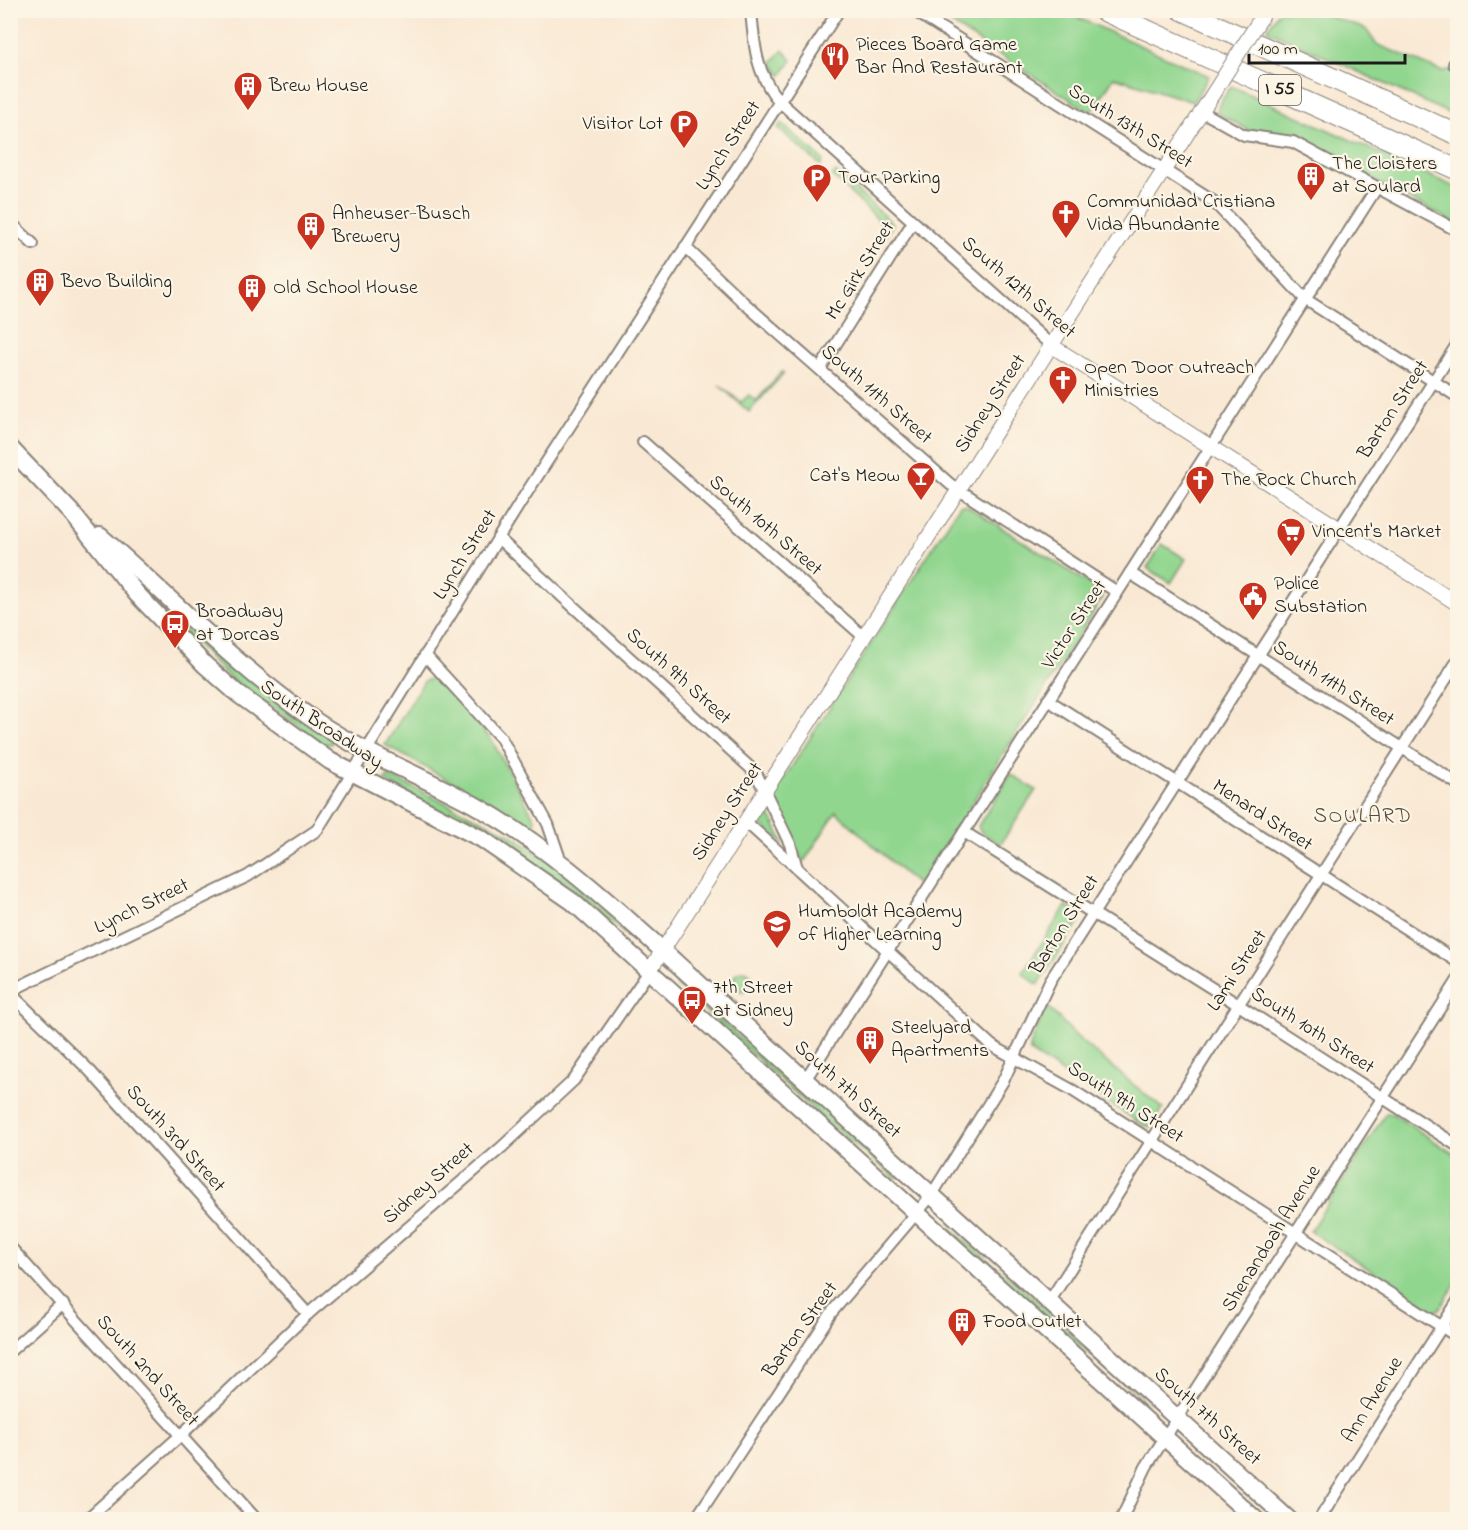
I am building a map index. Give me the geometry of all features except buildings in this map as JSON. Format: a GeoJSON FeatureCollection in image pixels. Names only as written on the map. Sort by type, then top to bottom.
{"type":"FeatureCollection","features":[{"type":"Feature","properties":{"kind":"highway","name":"I 55"},"geometry":{"type":"LineString","coordinates":[[1102,10],[1458,170]]}},
{"type":"Feature","properties":{"kind":"highway","name":"I 55"},"geometry":{"type":"LineString","coordinates":[[1182,10],[1458,135]]}},
{"type":"Feature","properties":{"kind":"main road","name":"South Broadway"},"geometry":{"type":"LineString","coordinates":[[10,448],[71,512],[134,590],[217,677],[269,718],[351,774],[482,839],[556,888],[650,970]]}},
{"type":"Feature","properties":{"kind":"main road","name":"South Broadway"},"geometry":{"type":"LineString","coordinates":[[71,512],[270,686],[318,722],[366,751],[478,807],[561,862]]}},
{"type":"Feature","properties":{"kind":"main road","name":"South 7th Street"},"geometry":{"type":"LineString","coordinates":[[561,862],[805,1080],[1289,1520]]}},
{"type":"Feature","properties":{"kind":"main road"},"geometry":{"type":"LineString","coordinates":[[650,970],[1256,1520]]}},
{"type":"Feature","properties":{"kind":"street","name":"South 12th Street"},"geometry":{"type":"LineString","coordinates":[[751,10],[758,64],[769,88],[779,101],[1052,346],[1458,604]]}},
{"type":"Feature","properties":{"kind":"street","name":"Lynch Street"},"geometry":{"type":"LineString","coordinates":[[10,992],[248,876],[317,830],[498,538],[839,10]]}},
{"type":"Feature","properties":{"kind":"street","name":"South 13th Street"},"geometry":{"type":"LineString","coordinates":[[913,10],[1214,202],[1305,299],[1458,397]]}},
{"type":"Feature","properties":{"kind":"street","name":"Sidney Street"},"geometry":{"type":"LineString","coordinates":[[86,1520],[181,1435],[308,1314],[502,1147],[574,1080],[650,970],[1266,10]]}},
{"type":"Feature","properties":{"kind":"street"},"geometry":{"type":"LineString","coordinates":[[1205,105],[1244,135],[1293,142],[1376,189],[1458,231]]}},
{"type":"Feature","properties":{"kind":"street","name":"Victor Street"},"geometry":{"type":"LineString","coordinates":[[805,1080],[1376,189]]}},
{"type":"Feature","properties":{"kind":"street"},"geometry":{"type":"LineString","coordinates":[[10,222],[33,244]]}},
{"type":"Feature","properties":{"kind":"street","name":"Mc Girk Street"},"geometry":{"type":"LineString","coordinates":[[820,369],[913,222]]}},
{"type":"Feature","properties":{"kind":"street","name":"South 11th Street"},"geometry":{"type":"LineString","coordinates":[[686,247],[743,303],[958,490],[1117,592]]}},
{"type":"Feature","properties":{"kind":"street","name":"Barton Street"},"geometry":{"type":"LineString","coordinates":[[695,1520],[832,1312],[931,1196],[1003,1081],[1042,995],[1458,344]]}},
{"type":"Feature","properties":{"kind":"street","name":"South 10th Street"},"geometry":{"type":"LineString","coordinates":[[643,442],[864,637]]}},
{"type":"Feature","properties":{"kind":"street","name":"South 9th Street"},"geometry":{"type":"LineString","coordinates":[[498,538],[751,766],[766,789],[797,869]]}},
{"type":"Feature","properties":{"kind":"street","name":"South 11th Street"},"geometry":{"type":"LineString","coordinates":[[1130,573],[1257,657],[1458,784]]}},
{"type":"Feature","properties":{"kind":"street","name":"South 7th Street"},"geometry":{"type":"LineString","coordinates":[[425,655],[501,738],[543,814],[561,862]]}},
{"type":"Feature","properties":{"kind":"street","name":"Lami Street"},"geometry":{"type":"LineString","coordinates":[[1049,1302],[1458,660]]}},
{"type":"Feature","properties":{"kind":"street","name":"Menard Street"},"geometry":{"type":"LineString","coordinates":[[1048,700],[1458,962]]}},
{"type":"Feature","properties":{"kind":"street","name":"South 9th Street"},"geometry":{"type":"LineString","coordinates":[[745,821],[991,1045],[1072,1090],[1458,1337]]}},
{"type":"Feature","properties":{"kind":"street","name":"South 10th Street"},"geometry":{"type":"LineString","coordinates":[[964,832],[1458,1146]]}},
{"type":"Feature","properties":{"kind":"street","name":"Shenandoah Avenue"},"geometry":{"type":"LineString","coordinates":[[1120,1520],[1134,1487],[1458,980]]}},
{"type":"Feature","properties":{"kind":"street","name":"South 3rd Street"},"geometry":{"type":"LineString","coordinates":[[10,992],[90,1071],[308,1314]]}},
{"type":"Feature","properties":{"kind":"street","name":"South 2nd Street"},"geometry":{"type":"LineString","coordinates":[[10,1246],[257,1520]]}},
{"type":"Feature","properties":{"kind":"street","name":"Ann Avenue"},"geometry":{"type":"LineString","coordinates":[[1319,1520],[1458,1301]]}},
{"type":"Feature","properties":{"kind":"street"},"geometry":{"type":"LineString","coordinates":[[10,1352],[63,1305]]}},
{"type":"Feature","properties":{"kind":"green space"},"geometry":{"type":"Polygon","coordinates":[[[931,11],[1063,11],[1209,76],[1193,102],[1114,77],[1091,113],[931,11]]]}},
{"type":"Feature","properties":{"kind":"green space"},"geometry":{"type":"Polygon","coordinates":[[[1279,11],[1315,11],[1366,29],[1376,44],[1441,71],[1457,69],[1457,117],[1267,30],[1279,11]]]}},
{"type":"Feature","properties":{"kind":"green space"},"geometry":{"type":"Polygon","coordinates":[[[783,50],[792,60],[781,76],[772,62],[783,50]]]}},
{"type":"Feature","properties":{"kind":"green space"},"geometry":{"type":"Polygon","coordinates":[[[1231,86],[1457,188],[1457,224],[1290,136],[1250,131],[1217,113],[1219,104],[1231,86]]]}},
{"type":"Feature","properties":{"kind":"green space"},"geometry":{"type":"Polygon","coordinates":[[[781,123],[823,160],[821,166],[778,128],[781,123]]]}},
{"type":"Feature","properties":{"kind":"green space"},"geometry":{"type":"Polygon","coordinates":[[[836,172],[893,224],[884,238],[881,234],[887,228],[832,176],[836,172]]]}},
{"type":"Feature","properties":{"kind":"green space"},"geometry":{"type":"Polygon","coordinates":[[[782,372],[784,373],[749,412],[719,385],[741,402],[749,395],[756,401],[782,372]]]}},
{"type":"Feature","properties":{"kind":"green space"},"geometry":{"type":"Polygon","coordinates":[[[960,505],[966,505],[1102,592],[1103,597],[920,885],[916,884],[836,812],[805,860],[802,861],[774,794],[960,505]]]}},
{"type":"Feature","properties":{"kind":"green space"},"geometry":{"type":"Polygon","coordinates":[[[1162,544],[1186,559],[1171,583],[1147,568],[1162,544]]]}},
{"type":"Feature","properties":{"kind":"green space"},"geometry":{"type":"Polygon","coordinates":[[[168,604],[332,740],[331,744],[324,744],[230,678],[162,611],[168,604]]]}},
{"type":"Feature","properties":{"kind":"green space"},"geometry":{"type":"Polygon","coordinates":[[[432,678],[441,683],[491,739],[535,819],[535,828],[385,745],[424,681],[432,678]]]}},
{"type":"Feature","properties":{"kind":"green space"},"geometry":{"type":"Polygon","coordinates":[[[1011,774],[1036,790],[1000,845],[981,832],[978,826],[1011,774]]]}},
{"type":"Feature","properties":{"kind":"green space"},"geometry":{"type":"Polygon","coordinates":[[[389,776],[510,834],[553,864],[636,937],[636,941],[566,883],[384,780],[389,776]]]}},
{"type":"Feature","properties":{"kind":"green space"},"geometry":{"type":"Polygon","coordinates":[[[765,807],[784,844],[759,823],[759,816],[765,807]]]}},
{"type":"Feature","properties":{"kind":"green space"},"geometry":{"type":"Polygon","coordinates":[[[1066,906],[1076,912],[1079,922],[1038,985],[1022,973],[1066,906]]]}},
{"type":"Feature","properties":{"kind":"green space"},"geometry":{"type":"Polygon","coordinates":[[[743,971],[750,974],[753,981],[750,988],[743,991],[736,988],[733,981],[736,974],[743,971]]]}},
{"type":"Feature","properties":{"kind":"green space"},"geometry":{"type":"Polygon","coordinates":[[[678,982],[743,1040],[782,1069],[899,1177],[895,1178],[826,1121],[676,985],[678,982]]]}},
{"type":"Feature","properties":{"kind":"green space"},"geometry":{"type":"Polygon","coordinates":[[[1046,1005],[1082,1042],[1163,1109],[1151,1127],[1143,1125],[1030,1052],[1046,1005]]]}},
{"type":"Feature","properties":{"kind":"green space"},"geometry":{"type":"Polygon","coordinates":[[[1386,1113],[1393,1114],[1457,1156],[1457,1282],[1438,1311],[1432,1310],[1310,1231],[1386,1113]]]}},
{"type":"Feature","properties":{"kind":"green space"},"geometry":{"type":"Polygon","coordinates":[[[946,1224],[1035,1299],[1148,1404],[1057,1325],[1008,1287],[943,1226],[946,1224]]]}},
{"type":"Feature","properties":{"kind":"place","name":"Pieces Board Game Bar And Restaurant"},"geometry":{"type":"Point","coordinates":[835,82]}},
{"type":"Feature","properties":{"kind":"place","name":"Brew House"},"geometry":{"type":"Point","coordinates":[248,112]}},
{"type":"Feature","properties":{"kind":"place","name":"Visitor Lot"},"geometry":{"type":"Point","coordinates":[684,150]}},
{"type":"Feature","properties":{"kind":"place","name":"The Cloisters at Soulard"},"geometry":{"type":"Point","coordinates":[1311,202]}},
{"type":"Feature","properties":{"kind":"place","name":"Tour Parking"},"geometry":{"type":"Point","coordinates":[817,204]}},
{"type":"Feature","properties":{"kind":"place","name":"Communidad Cristiana Vida Abundante"},"geometry":{"type":"Point","coordinates":[1066,240]}},
{"type":"Feature","properties":{"kind":"place","name":"Anheuser-Busch Brewery"},"geometry":{"type":"Point","coordinates":[311,252]}},
{"type":"Feature","properties":{"kind":"place","name":"Bevo Building"},"geometry":{"type":"Point","coordinates":[40,308]}},
{"type":"Feature","properties":{"kind":"place","name":"Old School House"},"geometry":{"type":"Point","coordinates":[252,314]}},
{"type":"Feature","properties":{"kind":"place","name":"Open Door Outreach Ministries"},"geometry":{"type":"Point","coordinates":[1063,406]}},
{"type":"Feature","properties":{"kind":"place","name":"Cat's Meow"},"geometry":{"type":"Point","coordinates":[921,502]}},
{"type":"Feature","properties":{"kind":"place","name":"The Rock Church"},"geometry":{"type":"Point","coordinates":[1200,506]}},
{"type":"Feature","properties":{"kind":"place","name":"Vincent's Market"},"geometry":{"type":"Point","coordinates":[1291,558]}},
{"type":"Feature","properties":{"kind":"place","name":"Police Substation"},"geometry":{"type":"Point","coordinates":[1253,622]}},
{"type":"Feature","properties":{"kind":"place","name":"Broadway at Dorcas"},"geometry":{"type":"Point","coordinates":[175,650]}},
{"type":"Feature","properties":{"kind":"place","name":"Humboldt Academy of Higher Learning"},"geometry":{"type":"Point","coordinates":[777,950]}},
{"type":"Feature","properties":{"kind":"place","name":"7th Street at Sidney"},"geometry":{"type":"Point","coordinates":[692,1026]}},
{"type":"Feature","properties":{"kind":"place","name":"Steelyard Apartments"},"geometry":{"type":"Point","coordinates":[870,1066]}},
{"type":"Feature","properties":{"kind":"place","name":"Food Outlet"},"geometry":{"type":"Point","coordinates":[962,1348]}},
{"type":"Feature","properties":{"kind":"district","name":"SOULARD"},"geometry":{"type":"Point","coordinates":[1363,817]}}]}
